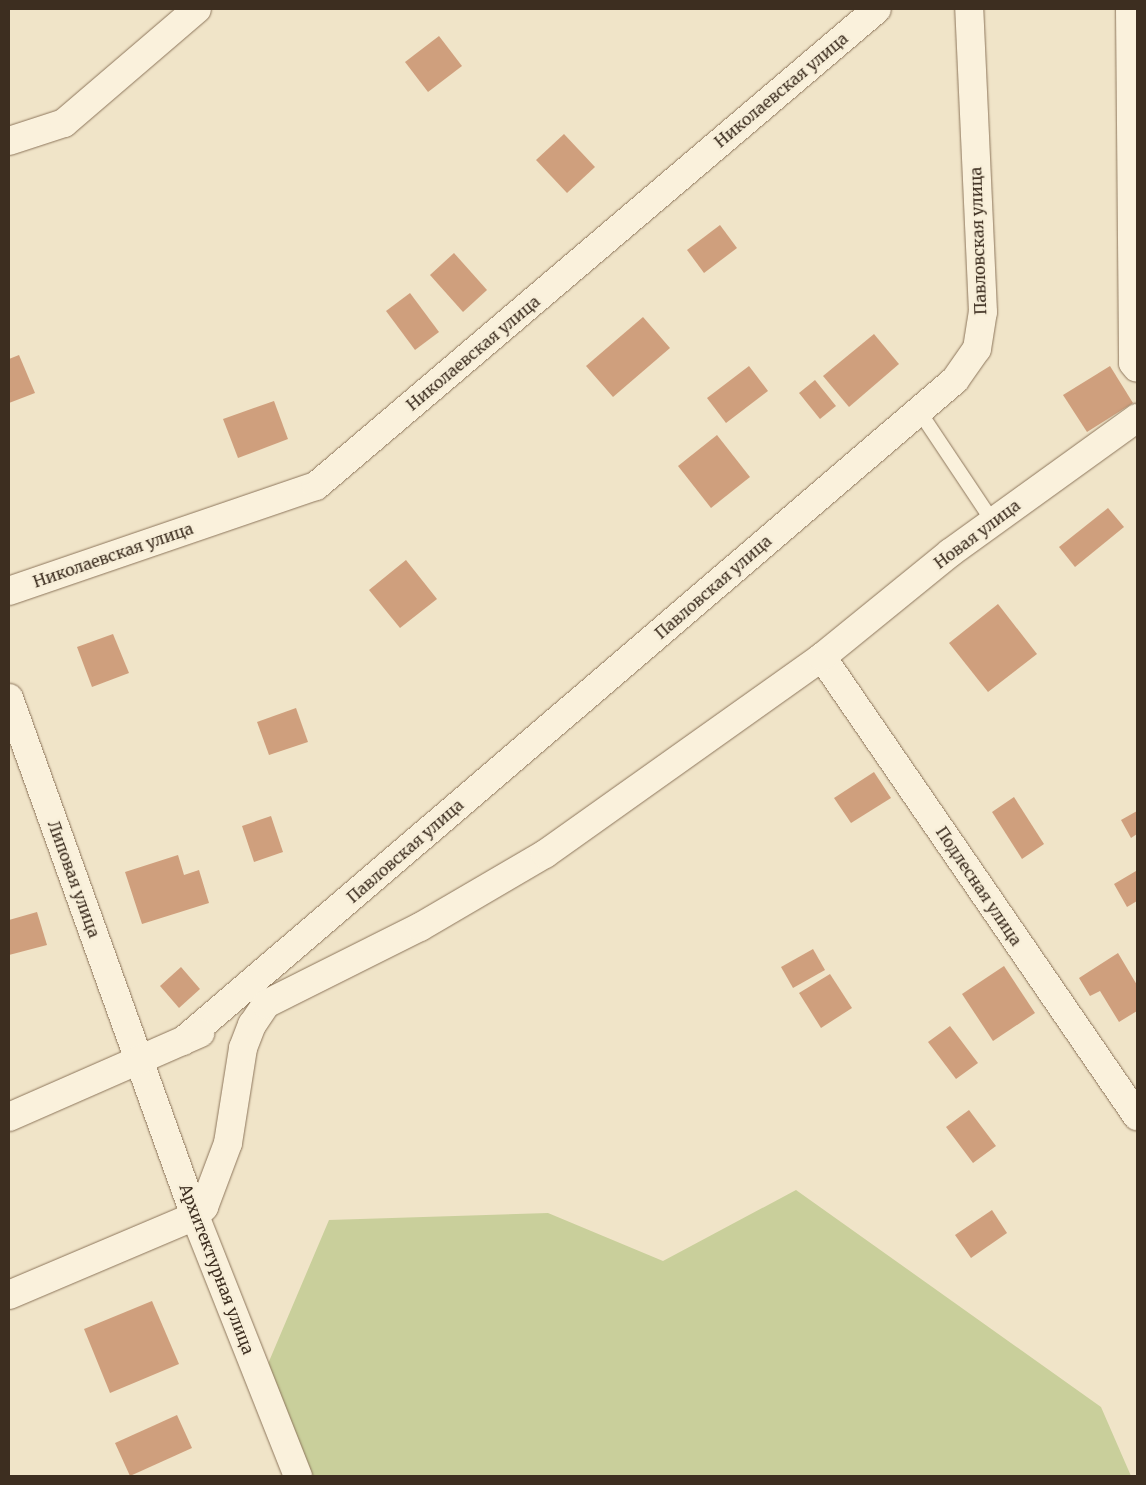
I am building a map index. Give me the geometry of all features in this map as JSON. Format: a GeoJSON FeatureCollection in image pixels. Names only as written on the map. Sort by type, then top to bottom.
{"type":"FeatureCollection","features":[{"type":"Feature","properties":{"kind":"street"},"geometry":{"type":"LineString","coordinates":[[9,141],[64,123],[197,9]]}},
{"type":"Feature","properties":{"kind":"street","name":"Николаевская улица"},"geometry":{"type":"LineString","coordinates":[[9,591],[316,486],[877,9]]}},
{"type":"Feature","properties":{"kind":"street","name":"Павловская улица"},"geometry":{"type":"LineString","coordinates":[[183,1041],[955,380],[976,349],[983,312],[969,9]]}},
{"type":"Feature","properties":{"kind":"street"},"geometry":{"type":"LineString","coordinates":[[1130,9],[1133,363],[1137,368]]}},
{"type":"Feature","properties":{"kind":"street","name":"Новая улица"},"geometry":{"type":"LineString","coordinates":[[9,1117],[266,1004],[420,927],[545,854],[822,656],[993,522],[1137,418]]}},
{"type":"Feature","properties":{"kind":"street","name":"Подлесная улица"},"geometry":{"type":"LineString","coordinates":[[822,656],[1137,1116]]}},
{"type":"Feature","properties":{"kind":"street","name":"Липовая улица"},"geometry":{"type":"LineString","coordinates":[[9,698],[139,1061]]}},
{"type":"Feature","properties":{"kind":"street"},"geometry":{"type":"LineString","coordinates":[[9,1295],[195,1216],[204,1208],[217,1179],[228,1143],[243,1048],[252,1025],[266,1004]]}},
{"type":"Feature","properties":{"kind":"street","name":"Архитектурная улица"},"geometry":{"type":"LineString","coordinates":[[139,1061],[195,1216],[298,1476]]}},
{"type":"Feature","properties":{"kind":"lane"},"geometry":{"type":"LineString","coordinates":[[919,411],[993,522]]}},
{"type":"Feature","properties":{"kind":"green space"},"geometry":{"type":"Polygon","coordinates":[[[796,1190],[1101,1407],[1131,1476],[295,1476],[253,1399],[329,1220],[548,1213],[663,1261],[796,1190]]]}},
{"type":"Feature","properties":{"kind":"building"},"geometry":{"type":"Polygon","coordinates":[[[439,36],[462,66],[428,92],[405,62],[439,36]]]}},
{"type":"Feature","properties":{"kind":"building"},"geometry":{"type":"Polygon","coordinates":[[[564,134],[595,167],[567,193],[536,160],[564,134]]]}},
{"type":"Feature","properties":{"kind":"building"},"geometry":{"type":"Polygon","coordinates":[[[720,225],[737,248],[704,273],[687,250],[720,225]]]}},
{"type":"Feature","properties":{"kind":"building"},"geometry":{"type":"Polygon","coordinates":[[[454,253],[487,290],[463,312],[430,275],[454,253]]]}},
{"type":"Feature","properties":{"kind":"building"},"geometry":{"type":"Polygon","coordinates":[[[410,293],[439,332],[415,350],[386,311],[410,293]]]}},
{"type":"Feature","properties":{"kind":"building"},"geometry":{"type":"Polygon","coordinates":[[[643,317],[670,348],[613,397],[586,366],[643,317]]]}},
{"type":"Feature","properties":{"kind":"building"},"geometry":{"type":"Polygon","coordinates":[[[874,334],[899,364],[849,407],[823,376],[874,334]]]}},
{"type":"Feature","properties":{"kind":"building"},"geometry":{"type":"Polygon","coordinates":[[[19,355],[35,393],[9,403],[9,359],[19,355]]]}},
{"type":"Feature","properties":{"kind":"building"},"geometry":{"type":"Polygon","coordinates":[[[749,366],[768,391],[726,423],[707,398],[749,366]]]}},
{"type":"Feature","properties":{"kind":"building"},"geometry":{"type":"Polygon","coordinates":[[[1110,366],[1133,403],[1087,432],[1063,395],[1110,366]]]}},
{"type":"Feature","properties":{"kind":"building"},"geometry":{"type":"Polygon","coordinates":[[[815,380],[836,406],[820,419],[799,393],[815,380]]]}},
{"type":"Feature","properties":{"kind":"building"},"geometry":{"type":"Polygon","coordinates":[[[274,401],[288,439],[238,458],[223,419],[274,401]]]}},
{"type":"Feature","properties":{"kind":"building"},"geometry":{"type":"Polygon","coordinates":[[[717,435],[750,477],[711,508],[678,466],[717,435]]]}},
{"type":"Feature","properties":{"kind":"building"},"geometry":{"type":"Polygon","coordinates":[[[1108,508],[1124,527],[1075,567],[1059,547],[1108,508]]]}},
{"type":"Feature","properties":{"kind":"building"},"geometry":{"type":"Polygon","coordinates":[[[406,560],[437,599],[400,628],[369,590],[406,560]]]}},
{"type":"Feature","properties":{"kind":"building"},"geometry":{"type":"Polygon","coordinates":[[[998,604],[1037,654],[988,692],[949,643],[998,604]]]}},
{"type":"Feature","properties":{"kind":"building"},"geometry":{"type":"Polygon","coordinates":[[[113,634],[129,673],[92,687],[77,647],[113,634]]]}},
{"type":"Feature","properties":{"kind":"building"},"geometry":{"type":"Polygon","coordinates":[[[296,708],[308,742],[269,755],[257,722],[296,708]]]}},
{"type":"Feature","properties":{"kind":"building"},"geometry":{"type":"Polygon","coordinates":[[[874,772],[891,798],[851,823],[834,798],[874,772]]]}},
{"type":"Feature","properties":{"kind":"building"},"geometry":{"type":"Polygon","coordinates":[[[1014,797],[1044,844],[1022,859],[992,812],[1014,797]]]}},
{"type":"Feature","properties":{"kind":"building"},"geometry":{"type":"Polygon","coordinates":[[[1137,811],[1137,834],[1131,838],[1121,820],[1137,811]]]}},
{"type":"Feature","properties":{"kind":"building"},"geometry":{"type":"Polygon","coordinates":[[[271,816],[283,852],[254,862],[242,826],[271,816]]]}},
{"type":"Feature","properties":{"kind":"building"},"geometry":{"type":"Polygon","coordinates":[[[178,855],[184,875],[199,870],[209,903],[142,924],[125,872],[178,855]]]}},
{"type":"Feature","properties":{"kind":"building"},"geometry":{"type":"Polygon","coordinates":[[[1136,871],[1137,901],[1127,907],[1114,884],[1136,871]]]}},
{"type":"Feature","properties":{"kind":"building"},"geometry":{"type":"Polygon","coordinates":[[[37,912],[47,945],[9,955],[9,920],[37,912]]]}},
{"type":"Feature","properties":{"kind":"building"},"geometry":{"type":"Polygon","coordinates":[[[813,949],[825,970],[793,988],[781,967],[813,949]]]}},
{"type":"Feature","properties":{"kind":"building"},"geometry":{"type":"Polygon","coordinates":[[[1118,953],[1137,985],[1137,1011],[1119,1022],[1100,991],[1090,996],[1079,978],[1118,953]]]}},
{"type":"Feature","properties":{"kind":"building"},"geometry":{"type":"Polygon","coordinates":[[[1004,966],[1035,1013],[993,1041],[962,994],[1004,966]]]}},
{"type":"Feature","properties":{"kind":"building"},"geometry":{"type":"Polygon","coordinates":[[[181,967],[200,989],[179,1008],[160,986],[181,967]]]}},
{"type":"Feature","properties":{"kind":"building"},"geometry":{"type":"Polygon","coordinates":[[[830,974],[852,1008],[821,1028],[799,993],[830,974]]]}},
{"type":"Feature","properties":{"kind":"building"},"geometry":{"type":"Polygon","coordinates":[[[950,1026],[978,1063],[956,1079],[928,1042],[950,1026]]]}},
{"type":"Feature","properties":{"kind":"building"},"geometry":{"type":"Polygon","coordinates":[[[969,1110],[996,1146],[973,1163],[946,1127],[969,1110]]]}},
{"type":"Feature","properties":{"kind":"building"},"geometry":{"type":"Polygon","coordinates":[[[992,1210],[1007,1233],[971,1258],[955,1235],[992,1210]]]}},
{"type":"Feature","properties":{"kind":"building"},"geometry":{"type":"Polygon","coordinates":[[[152,1301],[179,1364],[110,1393],[84,1329],[152,1301]]]}},
{"type":"Feature","properties":{"kind":"building"},"geometry":{"type":"Polygon","coordinates":[[[177,1415],[192,1448],[130,1476],[115,1443],[177,1415]]]}}]}
